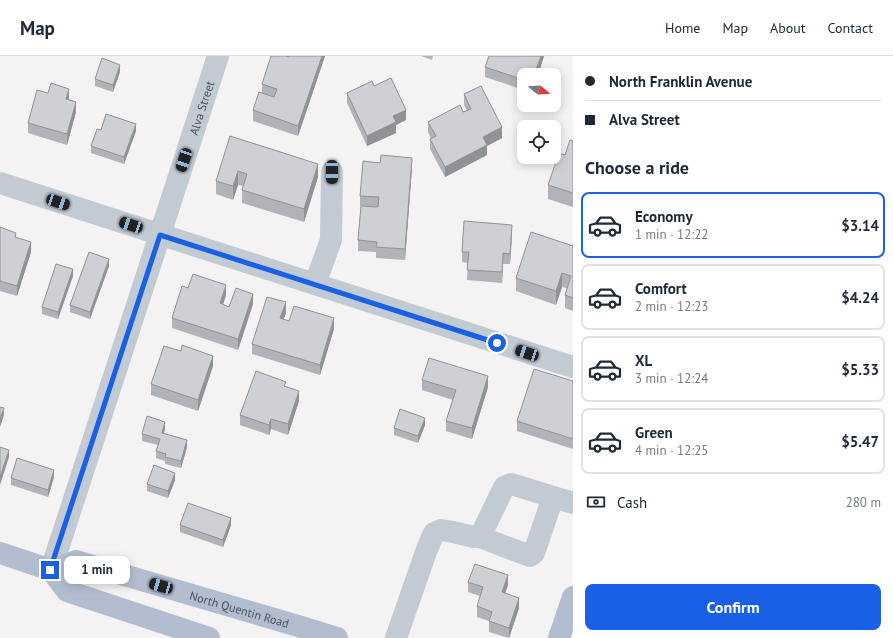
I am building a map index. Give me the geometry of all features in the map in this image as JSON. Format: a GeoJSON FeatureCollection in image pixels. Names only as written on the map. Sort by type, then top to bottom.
{"type":"FeatureCollection","features":[{"type":"Feature","properties":{"kind":"main road"},"geometry":{"type":"LineString","coordinates":[[0,553],[50,570],[67,591],[209,638]]}},
{"type":"Feature","properties":{"kind":"main road","name":"North Quentin Road"},"geometry":{"type":"LineString","coordinates":[[50,570],[76,561],[337,638]]}},
{"type":"Feature","properties":{"kind":"main road"},"geometry":{"type":"LineString","coordinates":[[559,638],[573,597]]}},
{"type":"Feature","properties":{"kind":"street","name":"Alva Street"},"geometry":{"type":"LineString","coordinates":[[50,570],[218,56]]}},
{"type":"Feature","properties":{"kind":"street"},"geometry":{"type":"LineString","coordinates":[[315,284],[331,240],[332,172]]}},
{"type":"Feature","properties":{"kind":"street"},"geometry":{"type":"LineString","coordinates":[[0,183],[573,367]]}},
{"type":"Feature","properties":{"kind":"street"},"geometry":{"type":"LineString","coordinates":[[396,638],[434,533],[440,530],[480,537],[530,556],[534,553],[563,500],[511,484],[504,487],[480,537]]}},
{"type":"Feature","properties":{"kind":"building"},"geometry":{"type":"Polygon","coordinates":[[[271,56],[322,56],[298,126],[253,110],[259,92],[274,97],[277,89],[262,84],[271,56]]]}},
{"type":"Feature","properties":{"kind":"building"},"geometry":{"type":"Polygon","coordinates":[[[489,56],[541,56],[537,68],[517,68],[517,78],[485,67],[489,56]]]}},
{"type":"Feature","properties":{"kind":"building"},"geometry":{"type":"Polygon","coordinates":[[[102,58],[120,65],[113,85],[95,79],[102,58]]]}},
{"type":"Feature","properties":{"kind":"building"},"geometry":{"type":"Polygon","coordinates":[[[391,78],[406,110],[393,116],[396,122],[367,136],[347,93],[372,81],[374,86],[391,78]]]}},
{"type":"Feature","properties":{"kind":"building"},"geometry":{"type":"Polygon","coordinates":[[[51,83],[69,89],[66,99],[76,102],[67,134],[28,123],[37,90],[48,93],[51,83]]]}},
{"type":"Feature","properties":{"kind":"building"},"geometry":{"type":"Polygon","coordinates":[[[481,86],[502,127],[483,137],[487,145],[445,167],[430,139],[436,136],[428,122],[460,105],[463,112],[471,109],[464,94],[481,86]]]}},
{"type":"Feature","properties":{"kind":"building"},"geometry":{"type":"Polygon","coordinates":[[[106,114],[136,124],[124,157],[91,146],[97,129],[101,130],[106,114]]]}},
{"type":"Feature","properties":{"kind":"building"},"geometry":{"type":"Polygon","coordinates":[[[230,136],[318,164],[304,209],[242,190],[247,174],[238,171],[233,186],[216,181],[230,136]]]}},
{"type":"Feature","properties":{"kind":"building"},"geometry":{"type":"Polygon","coordinates":[[[570,140],[573,141],[573,193],[548,185],[555,164],[561,164],[561,154],[565,155],[570,140]]]}},
{"type":"Feature","properties":{"kind":"building"},"geometry":{"type":"Polygon","coordinates":[[[381,155],[412,158],[405,249],[376,247],[377,242],[358,240],[361,206],[378,207],[379,197],[360,196],[363,161],[380,163],[381,155]]]}},
{"type":"Feature","properties":{"kind":"building"},"geometry":{"type":"Polygon","coordinates":[[[464,221],[512,225],[510,254],[503,253],[502,272],[467,270],[469,252],[462,252],[464,221]]]}},
{"type":"Feature","properties":{"kind":"building"},"geometry":{"type":"Polygon","coordinates":[[[0,227],[16,233],[15,237],[31,242],[17,286],[0,281],[0,227]]]}},
{"type":"Feature","properties":{"kind":"building"},"geometry":{"type":"Polygon","coordinates":[[[531,232],[573,246],[573,298],[565,295],[571,276],[562,273],[556,291],[516,278],[531,232]]]}},
{"type":"Feature","properties":{"kind":"building"},"geometry":{"type":"Polygon","coordinates":[[[89,252],[109,259],[90,312],[70,305],[89,252]]]}},
{"type":"Feature","properties":{"kind":"building"},"geometry":{"type":"Polygon","coordinates":[[[56,264],[73,269],[58,312],[42,307],[56,264]]]}},
{"type":"Feature","properties":{"kind":"building"},"geometry":{"type":"Polygon","coordinates":[[[193,274],[226,285],[220,303],[229,307],[236,288],[253,294],[238,339],[172,318],[182,286],[188,288],[193,274]]]}},
{"type":"Feature","properties":{"kind":"building"},"geometry":{"type":"Polygon","coordinates":[[[267,297],[286,302],[280,318],[289,321],[294,306],[334,318],[320,365],[252,344],[267,297]]]}},
{"type":"Feature","properties":{"kind":"building"},"geometry":{"type":"Polygon","coordinates":[[[182,345],[213,356],[198,400],[151,384],[164,346],[181,351],[182,345]]]}},
{"type":"Feature","properties":{"kind":"building"},"geometry":{"type":"Polygon","coordinates":[[[429,358],[488,376],[472,428],[446,421],[456,390],[422,380],[429,358]]]}},
{"type":"Feature","properties":{"kind":"building"},"geometry":{"type":"Polygon","coordinates":[[[534,369],[573,381],[573,439],[517,421],[534,369]]]}},
{"type":"Feature","properties":{"kind":"building"},"geometry":{"type":"Polygon","coordinates":[[[256,371],[286,382],[284,386],[299,391],[288,424],[271,419],[269,425],[240,415],[256,371]]]}},
{"type":"Feature","properties":{"kind":"building"},"geometry":{"type":"Polygon","coordinates":[[[0,407],[4,408],[0,420],[0,407]]]}},
{"type":"Feature","properties":{"kind":"building"},"geometry":{"type":"Polygon","coordinates":[[[400,409],[425,418],[418,436],[394,428],[400,409]]]}},
{"type":"Feature","properties":{"kind":"building"},"geometry":{"type":"Polygon","coordinates":[[[147,416],[165,422],[162,433],[187,440],[181,461],[165,457],[166,454],[156,451],[160,439],[142,434],[147,416]]]}},
{"type":"Feature","properties":{"kind":"building"},"geometry":{"type":"Polygon","coordinates":[[[0,447],[9,450],[0,477],[0,447]]]}},
{"type":"Feature","properties":{"kind":"building"},"geometry":{"type":"Polygon","coordinates":[[[17,458],[54,470],[48,490],[11,478],[17,458]]]}},
{"type":"Feature","properties":{"kind":"building"},"geometry":{"type":"Polygon","coordinates":[[[154,465],[175,473],[168,491],[147,484],[154,465]]]}},
{"type":"Feature","properties":{"kind":"building"},"geometry":{"type":"Polygon","coordinates":[[[188,503],[231,518],[223,540],[180,525],[188,503]]]}},
{"type":"Feature","properties":{"kind":"building"},"geometry":{"type":"Polygon","coordinates":[[[475,564],[508,575],[502,592],[519,598],[509,628],[489,621],[492,612],[477,606],[483,587],[468,582],[475,564]]]}},
{"type":"Feature","properties":{"kind":"route"},"geometry":{"type":"LineString","coordinates":[[50,570],[160,235],[497,343]]}}]}
